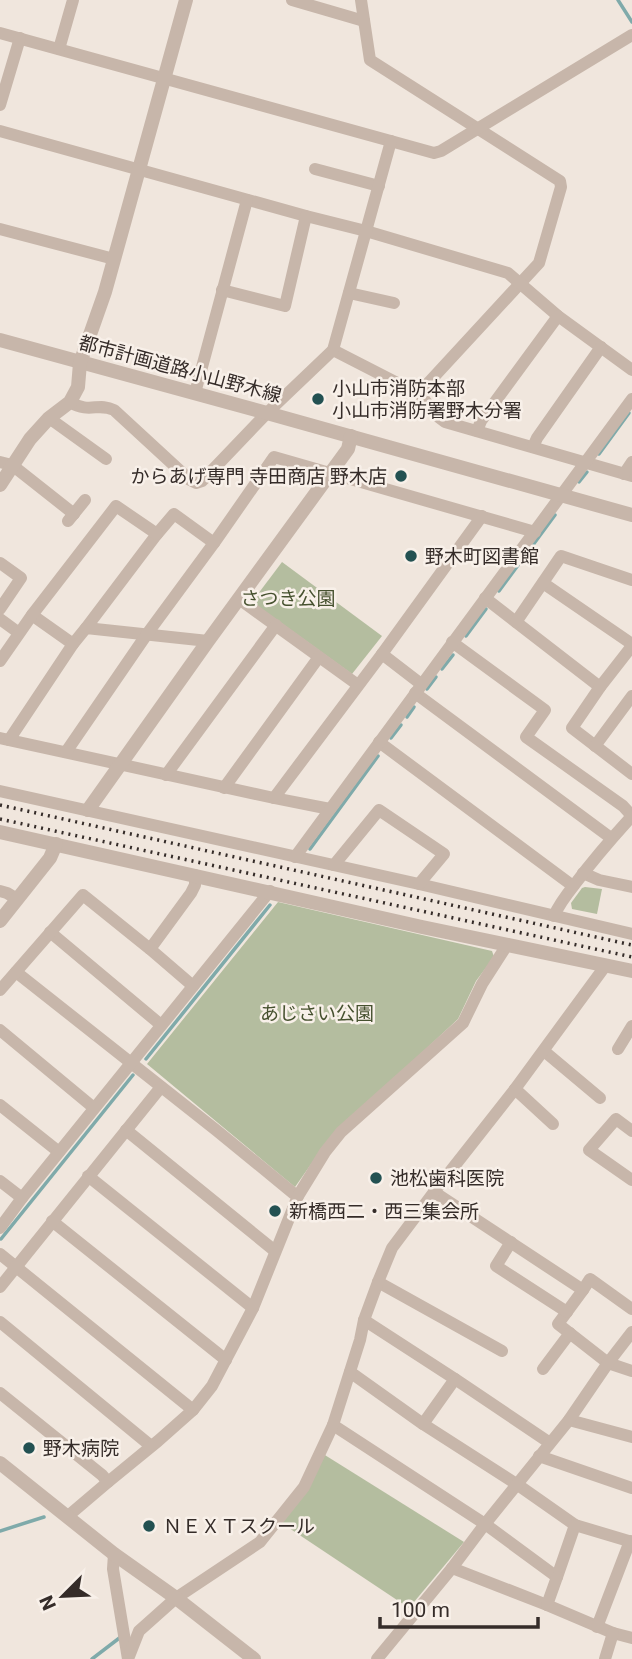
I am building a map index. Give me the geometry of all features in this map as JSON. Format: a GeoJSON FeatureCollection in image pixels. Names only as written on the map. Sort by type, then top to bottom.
{"type":"FeatureCollection","features":[{"type":"Feature","properties":{"kind":"street"},"geometry":{"type":"LineString","coordinates":[[59,49],[73,0]]}},
{"type":"Feature","properties":{"kind":"street"},"geometry":{"type":"LineString","coordinates":[[0,485],[6,464],[49,418],[71,402],[78,387],[80,363],[105,292],[186,0]]}},
{"type":"Feature","properties":{"kind":"street"},"geometry":{"type":"LineString","coordinates":[[292,0],[364,21]]}},
{"type":"Feature","properties":{"kind":"street"},"geometry":{"type":"LineString","coordinates":[[361,0],[370,60],[560,181],[561,187],[539,263],[419,393]]}},
{"type":"Feature","properties":{"kind":"street"},"geometry":{"type":"LineString","coordinates":[[0,33],[434,153],[632,35]]}},
{"type":"Feature","properties":{"kind":"street"},"geometry":{"type":"LineString","coordinates":[[0,105],[20,38]]}},
{"type":"Feature","properties":{"kind":"street"},"geometry":{"type":"LineString","coordinates":[[0,131],[508,273],[558,316],[632,370]]}},
{"type":"Feature","properties":{"kind":"street"},"geometry":{"type":"LineString","coordinates":[[71,402],[80,408],[108,407],[114,410],[190,480],[196,483],[202,481],[267,413],[332,351],[391,141]]}},
{"type":"Feature","properties":{"kind":"street"},"geometry":{"type":"LineString","coordinates":[[315,169],[379,186]]}},
{"type":"Feature","properties":{"kind":"street"},"geometry":{"type":"LineString","coordinates":[[195,393],[247,200]]}},
{"type":"Feature","properties":{"kind":"street"},"geometry":{"type":"LineString","coordinates":[[222,290],[285,306],[306,216]]}},
{"type":"Feature","properties":{"kind":"street"},"geometry":{"type":"LineString","coordinates":[[0,229],[114,259]]}},
{"type":"Feature","properties":{"kind":"street"},"geometry":{"type":"LineString","coordinates":[[349,293],[394,303]]}},
{"type":"Feature","properties":{"kind":"street"},"geometry":{"type":"LineString","coordinates":[[477,430],[558,316]]}},
{"type":"Feature","properties":{"kind":"street","name":"都市計画道路小山野木線"},"geometry":{"type":"LineString","coordinates":[[0,340],[632,515]]}},
{"type":"Feature","properties":{"kind":"street"},"geometry":{"type":"LineString","coordinates":[[533,447],[601,347]]}},
{"type":"Feature","properties":{"kind":"street"},"geometry":{"type":"LineString","coordinates":[[332,351],[419,393],[445,422],[628,475],[632,462]]}},
{"type":"Feature","properties":{"kind":"street"},"geometry":{"type":"LineString","coordinates":[[295,857],[632,399]]}},
{"type":"Feature","properties":{"kind":"street"},"geometry":{"type":"LineString","coordinates":[[49,418],[106,459]]}},
{"type":"Feature","properties":{"kind":"street"},"geometry":{"type":"LineString","coordinates":[[88,810],[348,449],[351,436]]}},
{"type":"Feature","properties":{"kind":"street"},"geometry":{"type":"LineString","coordinates":[[66,752],[274,457],[535,532]]}},
{"type":"Feature","properties":{"kind":"street"},"geometry":{"type":"LineString","coordinates":[[6,464],[71,517],[85,500]]}},
{"type":"Feature","properties":{"kind":"street"},"geometry":{"type":"LineString","coordinates":[[0,661],[116,506],[157,534]]}},
{"type":"Feature","properties":{"kind":"street"},"geometry":{"type":"LineString","coordinates":[[214,543],[174,513],[4,739],[330,809]]}},
{"type":"Feature","properties":{"kind":"street"},"geometry":{"type":"LineString","coordinates":[[274,799],[482,516]]}},
{"type":"Feature","properties":{"kind":"street"},"geometry":{"type":"LineString","coordinates":[[516,622],[561,556],[632,580]]}},
{"type":"Feature","properties":{"kind":"street"},"geometry":{"type":"LineString","coordinates":[[0,563],[21,578],[0,609]]}},
{"type":"Feature","properties":{"kind":"street"},"geometry":{"type":"LineString","coordinates":[[543,583],[632,645],[572,728],[632,774]]}},
{"type":"Feature","properties":{"kind":"street"},"geometry":{"type":"LineString","coordinates":[[485,598],[600,687]]}},
{"type":"Feature","properties":{"kind":"street"},"geometry":{"type":"LineString","coordinates":[[239,599],[358,685]]}},
{"type":"Feature","properties":{"kind":"street"},"geometry":{"type":"LineString","coordinates":[[32,615],[73,644]]}},
{"type":"Feature","properties":{"kind":"street"},"geometry":{"type":"LineString","coordinates":[[0,619],[19,633]]}},
{"type":"Feature","properties":{"kind":"street"},"geometry":{"type":"LineString","coordinates":[[166,775],[276,625]]}},
{"type":"Feature","properties":{"kind":"street"},"geometry":{"type":"LineString","coordinates":[[86,628],[208,641]]}},
{"type":"Feature","properties":{"kind":"street"},"geometry":{"type":"LineString","coordinates":[[453,642],[545,710],[526,737],[623,806],[632,816],[583,873],[557,907],[554,916]]}},
{"type":"Feature","properties":{"kind":"street"},"geometry":{"type":"LineString","coordinates":[[382,654],[418,689],[611,838]]}},
{"type":"Feature","properties":{"kind":"street"},"geometry":{"type":"LineString","coordinates":[[224,788],[319,657]]}},
{"type":"Feature","properties":{"kind":"street"},"geometry":{"type":"LineString","coordinates":[[595,746],[632,696]]}},
{"type":"Feature","properties":{"kind":"street"},"geometry":{"type":"LineString","coordinates":[[379,742],[573,886]]}},
{"type":"Feature","properties":{"kind":"street"},"geometry":{"type":"LineString","coordinates":[[0,791],[632,934]]}},
{"type":"Feature","properties":{"kind":"street"},"geometry":{"type":"LineString","coordinates":[[334,865],[379,810],[444,854],[419,884]]}},
{"type":"Feature","properties":{"kind":"street"},"geometry":{"type":"LineString","coordinates":[[0,832],[507,946],[632,971]]}},
{"type":"Feature","properties":{"kind":"street"},"geometry":{"type":"LineString","coordinates":[[0,920],[50,858],[56,844]]}},
{"type":"Feature","properties":{"kind":"street"},"geometry":{"type":"LineString","coordinates":[[583,873],[598,880],[632,887]]}},
{"type":"Feature","properties":{"kind":"street"},"geometry":{"type":"LineString","coordinates":[[150,948],[191,893],[195,885],[195,875]]}},
{"type":"Feature","properties":{"kind":"street"},"geometry":{"type":"LineString","coordinates":[[0,891],[17,899]]}},
{"type":"Feature","properties":{"kind":"street"},"geometry":{"type":"LineString","coordinates":[[0,1228],[270,891]]}},
{"type":"Feature","properties":{"kind":"street"},"geometry":{"type":"LineString","coordinates":[[0,990],[83,895],[193,986]]}},
{"type":"Feature","properties":{"kind":"street"},"geometry":{"type":"LineString","coordinates":[[50,932],[161,1025]]}},
{"type":"Feature","properties":{"kind":"street"},"geometry":{"type":"LineString","coordinates":[[68,1516],[193,1410],[226,1360],[253,1307],[299,1196],[326,1153],[341,1132],[463,1023],[482,984],[507,946]]}},
{"type":"Feature","properties":{"kind":"street"},"geometry":{"type":"LineString","coordinates":[[128,1659],[139,1630],[176,1598],[260,1542],[304,1487],[333,1425],[364,1320],[392,1248],[544,1051],[606,965]]}},
{"type":"Feature","properties":{"kind":"street"},"geometry":{"type":"LineString","coordinates":[[16,971],[299,1196]]}},
{"type":"Feature","properties":{"kind":"street"},"geometry":{"type":"LineString","coordinates":[[618,1049],[632,1026]]}},
{"type":"Feature","properties":{"kind":"street"},"geometry":{"type":"LineString","coordinates":[[0,1030],[94,1108]]}},
{"type":"Feature","properties":{"kind":"street"},"geometry":{"type":"LineString","coordinates":[[544,1051],[600,1098]]}},
{"type":"Feature","properties":{"kind":"street"},"geometry":{"type":"LineString","coordinates":[[0,1287],[161,1087]]}},
{"type":"Feature","properties":{"kind":"street"},"geometry":{"type":"LineString","coordinates":[[515,1089],[553,1124]]}},
{"type":"Feature","properties":{"kind":"street"},"geometry":{"type":"LineString","coordinates":[[0,1105],[59,1152]]}},
{"type":"Feature","properties":{"kind":"street"},"geometry":{"type":"LineString","coordinates":[[632,1131],[616,1119],[589,1150],[632,1180]]}},
{"type":"Feature","properties":{"kind":"street"},"geometry":{"type":"LineString","coordinates":[[126,1130],[275,1251]]}},
{"type":"Feature","properties":{"kind":"street"},"geometry":{"type":"LineString","coordinates":[[88,1177],[253,1307]]}},
{"type":"Feature","properties":{"kind":"street"},"geometry":{"type":"LineString","coordinates":[[0,1181],[22,1198]]}},
{"type":"Feature","properties":{"kind":"street"},"geometry":{"type":"LineString","coordinates":[[434,1192],[583,1290]]}},
{"type":"Feature","properties":{"kind":"street"},"geometry":{"type":"LineString","coordinates":[[52,1221],[226,1360]]}},
{"type":"Feature","properties":{"kind":"street"},"geometry":{"type":"LineString","coordinates":[[511,1242],[496,1266],[566,1312]]}},
{"type":"Feature","properties":{"kind":"street"},"geometry":{"type":"LineString","coordinates":[[0,1254],[193,1410]]}},
{"type":"Feature","properties":{"kind":"street"},"geometry":{"type":"LineString","coordinates":[[632,1309],[590,1279],[558,1324],[608,1363],[632,1371]]}},
{"type":"Feature","properties":{"kind":"street"},"geometry":{"type":"LineString","coordinates":[[378,1282],[502,1352]]}},
{"type":"Feature","properties":{"kind":"street"},"geometry":{"type":"LineString","coordinates":[[364,1320],[550,1443]]}},
{"type":"Feature","properties":{"kind":"street"},"geometry":{"type":"LineString","coordinates":[[0,1322],[151,1446]]}},
{"type":"Feature","properties":{"kind":"street"},"geometry":{"type":"LineString","coordinates":[[377,1659],[569,1420],[632,1332]]}},
{"type":"Feature","properties":{"kind":"street"},"geometry":{"type":"LineString","coordinates":[[543,1369],[570,1334]]}},
{"type":"Feature","properties":{"kind":"street"},"geometry":{"type":"LineString","coordinates":[[350,1373],[575,1525],[631,1542],[597,1627]]}},
{"type":"Feature","properties":{"kind":"street"},"geometry":{"type":"LineString","coordinates":[[423,1424],[455,1380]]}},
{"type":"Feature","properties":{"kind":"street"},"geometry":{"type":"LineString","coordinates":[[0,1393],[108,1482]]}},
{"type":"Feature","properties":{"kind":"street"},"geometry":{"type":"LineString","coordinates":[[569,1420],[632,1437]]}},
{"type":"Feature","properties":{"kind":"street"},"geometry":{"type":"LineString","coordinates":[[333,1425],[485,1524],[557,1577]]}},
{"type":"Feature","properties":{"kind":"street"},"geometry":{"type":"LineString","coordinates":[[539,1456],[632,1488]]}},
{"type":"Feature","properties":{"kind":"street"},"geometry":{"type":"LineString","coordinates":[[0,1463],[114,1554],[254,1659]]}},
{"type":"Feature","properties":{"kind":"street"},"geometry":{"type":"LineString","coordinates":[[547,1605],[575,1525]]}},
{"type":"Feature","properties":{"kind":"street"},"geometry":{"type":"LineString","coordinates":[[114,1554],[113,1569],[128,1659]]}},
{"type":"Feature","properties":{"kind":"street"},"geometry":{"type":"LineString","coordinates":[[452,1568],[597,1627],[632,1638]]}},
{"type":"Feature","properties":{"kind":"street"},"geometry":{"type":"LineString","coordinates":[[605,1659],[613,1633]]}},
{"type":"Feature","properties":{"kind":"green space","name":"さつき公園"},"geometry":{"type":"Polygon","coordinates":[[[282,562],[382,636],[352,674],[252,602],[282,562]]]}},
{"type":"Feature","properties":{"kind":"green space"},"geometry":{"type":"Polygon","coordinates":[[[585,887],[602,889],[597,914],[572,909],[571,903],[585,887]]]}},
{"type":"Feature","properties":{"kind":"green space","name":"あじさい公園"},"geometry":{"type":"Polygon","coordinates":[[[278,902],[492,951],[494,957],[476,981],[458,1019],[328,1140],[295,1187],[147,1064],[278,902]]]}},
{"type":"Feature","properties":{"kind":"green space"},"geometry":{"type":"Polygon","coordinates":[[[320,1452],[464,1542],[409,1608],[277,1520],[320,1452]]]}},
{"type":"Feature","properties":{"kind":"waterway"},"geometry":{"type":"LineString","coordinates":[[618,0],[632,22]]}},
{"type":"Feature","properties":{"kind":"waterway"},"geometry":{"type":"LineString","coordinates":[[599,454],[629,413]]}},
{"type":"Feature","properties":{"kind":"waterway"},"geometry":{"type":"LineString","coordinates":[[579,482],[587,472]]}},
{"type":"Feature","properties":{"kind":"waterway"},"geometry":{"type":"LineString","coordinates":[[499,591],[555,515]]}},
{"type":"Feature","properties":{"kind":"waterway"},"geometry":{"type":"LineString","coordinates":[[466,636],[486,609]]}},
{"type":"Feature","properties":{"kind":"waterway"},"geometry":{"type":"LineString","coordinates":[[442,669],[453,655]]}},
{"type":"Feature","properties":{"kind":"waterway"},"geometry":{"type":"LineString","coordinates":[[427,689],[436,677]]}},
{"type":"Feature","properties":{"kind":"waterway"},"geometry":{"type":"LineString","coordinates":[[407,717],[414,707]]}},
{"type":"Feature","properties":{"kind":"waterway"},"geometry":{"type":"LineString","coordinates":[[391,738],[401,725]]}},
{"type":"Feature","properties":{"kind":"waterway"},"geometry":{"type":"LineString","coordinates":[[310,849],[378,756]]}},
{"type":"Feature","properties":{"kind":"waterway"},"geometry":{"type":"LineString","coordinates":[[146,1059],[270,905]]}},
{"type":"Feature","properties":{"kind":"waterway"},"geometry":{"type":"LineString","coordinates":[[1,1239],[133,1075]]}},
{"type":"Feature","properties":{"kind":"waterway"},"geometry":{"type":"LineString","coordinates":[[0,1531],[44,1517]]}},
{"type":"Feature","properties":{"kind":"waterway"},"geometry":{"type":"LineString","coordinates":[[92,1659],[122,1636]]}},
{"type":"Feature","properties":{"kind":"railway"},"geometry":{"type":"LineString","coordinates":[[0,805],[632,945]]}},
{"type":"Feature","properties":{"kind":"railway"},"geometry":{"type":"LineString","coordinates":[[0,819],[632,957]]}},
{"type":"Feature","properties":{"kind":"place","name":"小山市消防本部 小山市消防署野木分署"},"geometry":{"type":"Point","coordinates":[318,399]}},
{"type":"Feature","properties":{"kind":"place","name":"からあげ専門 寺田商店 野木店"},"geometry":{"type":"Point","coordinates":[401,476]}},
{"type":"Feature","properties":{"kind":"place","name":"野木町図書館"},"geometry":{"type":"Point","coordinates":[411,556]}},
{"type":"Feature","properties":{"kind":"place","name":"池松歯科医院"},"geometry":{"type":"Point","coordinates":[376,1178]}},
{"type":"Feature","properties":{"kind":"place","name":"新橋西二・西三集会所"},"geometry":{"type":"Point","coordinates":[275,1211]}},
{"type":"Feature","properties":{"kind":"place","name":"野木病院"},"geometry":{"type":"Point","coordinates":[29,1448]}},
{"type":"Feature","properties":{"kind":"place","name":"ＮＥＸＴスクール"},"geometry":{"type":"Point","coordinates":[149,1526]}}]}
